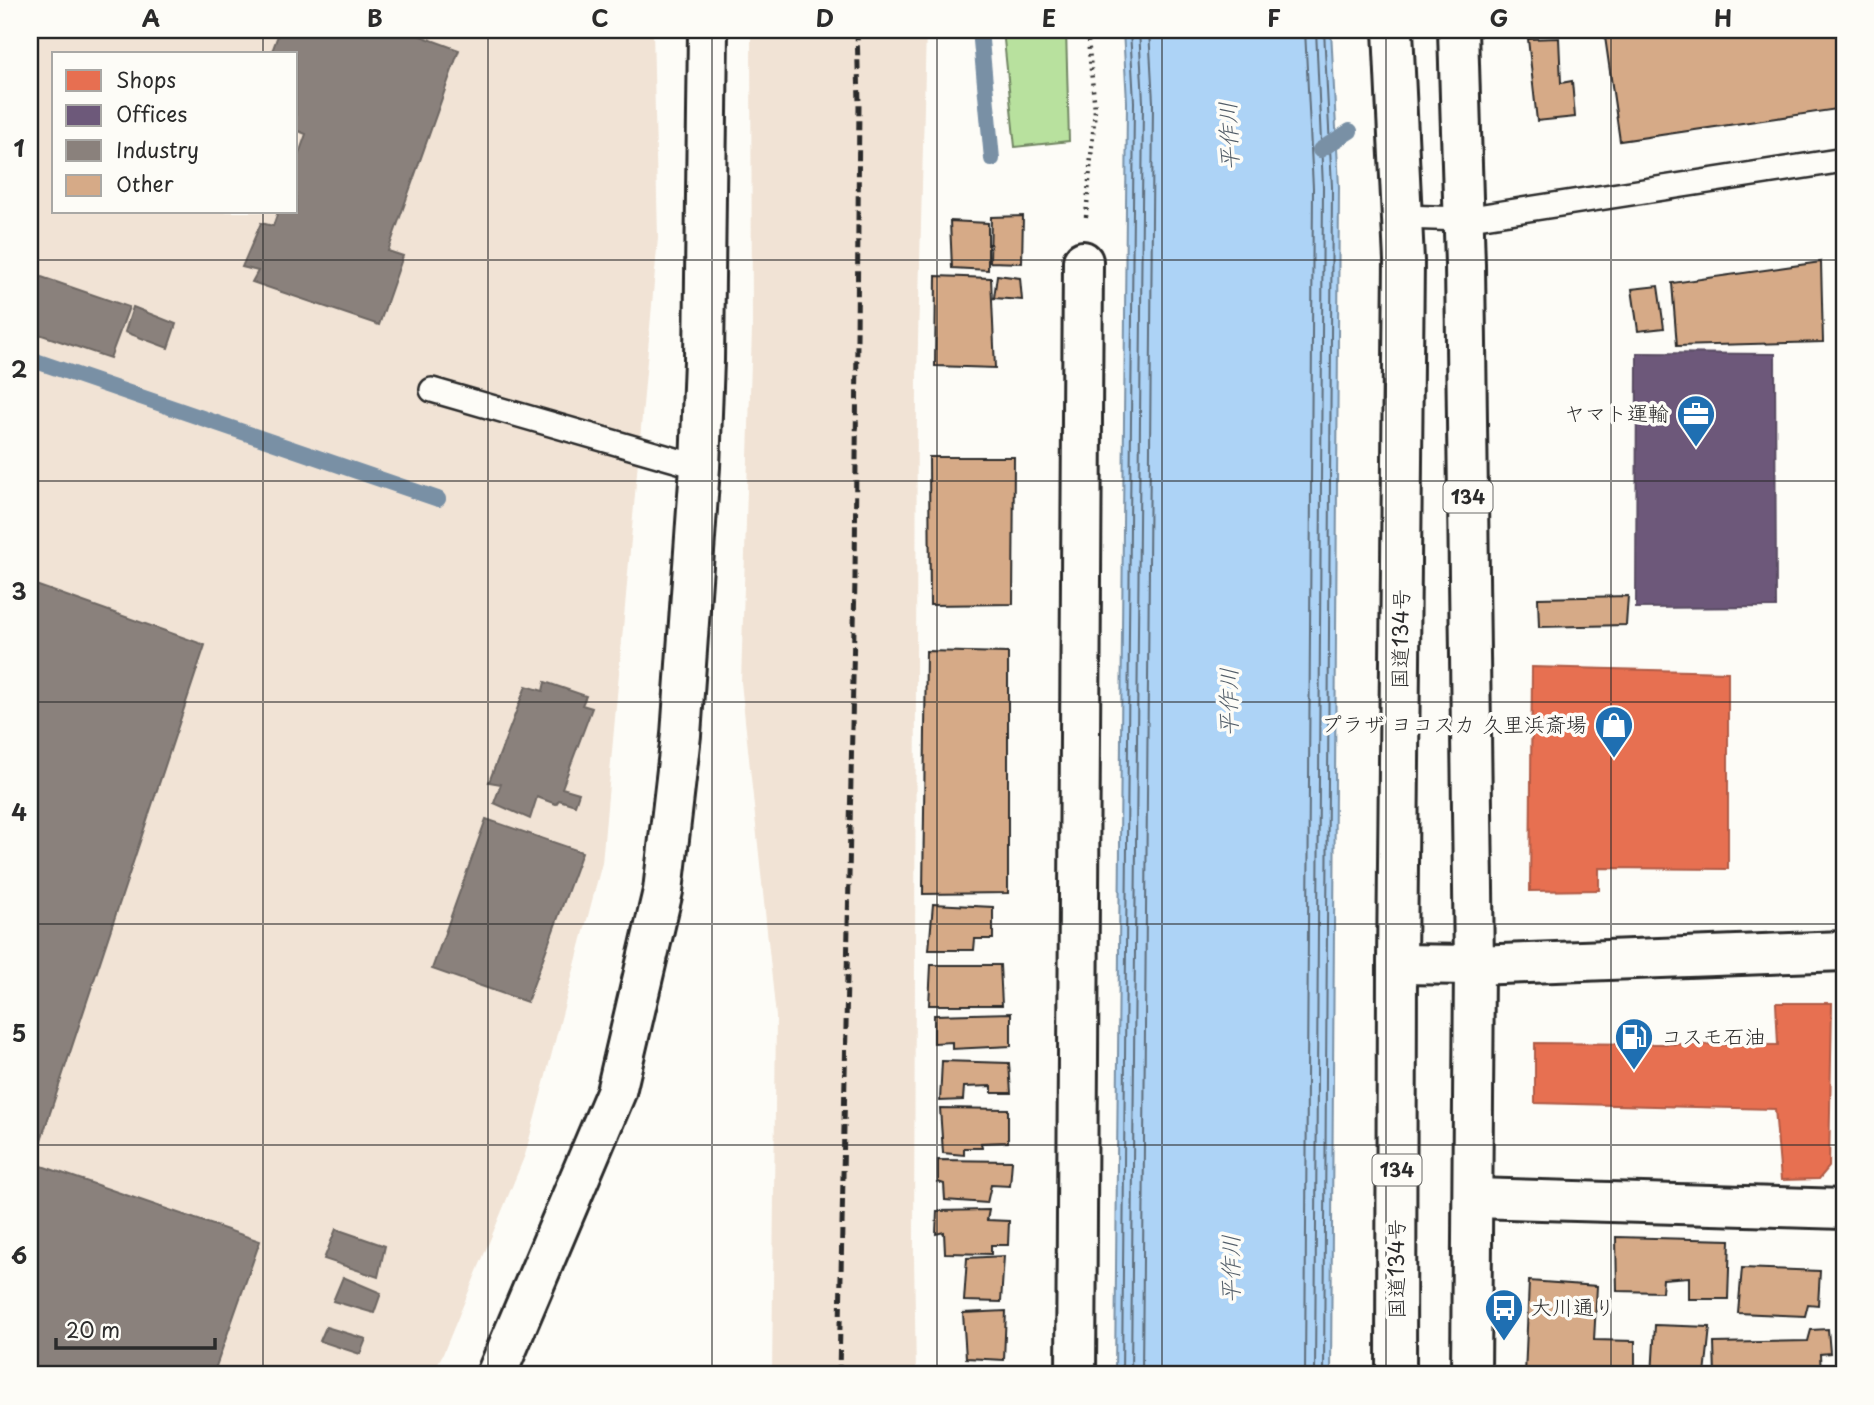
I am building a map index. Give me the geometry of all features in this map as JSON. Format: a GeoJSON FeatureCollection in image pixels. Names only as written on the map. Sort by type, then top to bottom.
{"type":"FeatureCollection","features":[{"type":"Feature","properties":{"kind":"main road"},"geometry":{"type":"LineString","coordinates":[[496,1375],[616,1092],[663,891],[681,735],[700,467],[708,30]]}},
{"type":"Feature","properties":{"kind":"main road","name":"国道134号"},"geometry":{"type":"LineString","coordinates":[[1393,30],[1404,275],[1396,1375]]}},
{"type":"Feature","properties":{"kind":"main road","name":"134"},"geometry":{"type":"LineString","coordinates":[[1458,30],[1464,219],[1474,965],[1471,1375]]}},
{"type":"Feature","properties":{"kind":"main road"},"geometry":{"type":"LineString","coordinates":[[1076,1375],[1083,261]]}},
{"type":"Feature","properties":{"kind":"main road"},"geometry":{"type":"LineString","coordinates":[[1397,964],[1474,965],[1844,951]]}},
{"type":"Feature","properties":{"kind":"main road"},"geometry":{"type":"LineString","coordinates":[[1474,1198],[1844,1209]]}},
{"type":"Feature","properties":{"kind":"lane"},"geometry":{"type":"LineString","coordinates":[[1402,217],[1464,219],[1844,160]]}},
{"type":"Feature","properties":{"kind":"lane"},"geometry":{"type":"LineString","coordinates":[[432,390],[700,467]]}},
{"type":"Feature","properties":{"kind":"path"},"geometry":{"type":"LineString","coordinates":[[1083,261],[1095,109],[1087,30]]}},
{"type":"Feature","properties":{"kind":"shaded area"},"geometry":{"type":"Polygon","coordinates":[[[30,30],[653,30],[658,238],[602,863],[525,1155],[443,1354],[431,1375],[30,1375],[30,30]]]}},
{"type":"Feature","properties":{"kind":"shaded area"},"geometry":{"type":"Polygon","coordinates":[[[751,30],[926,30],[917,379],[914,1256],[916,1375],[772,1375],[776,1017],[741,682],[752,329],[751,30]]]}},
{"type":"Feature","properties":{"kind":"green space"},"geometry":{"type":"Polygon","coordinates":[[[1003,30],[1066,30],[1069,141],[1015,147],[1003,30]]]}},
{"type":"Feature","properties":{"kind":"water","name":"平作川"},"geometry":{"type":"Polygon","coordinates":[[[1123,30],[1331,30],[1339,187],[1331,1375],[1115,1375],[1127,102],[1123,30]]]}},
{"type":"Feature","properties":{"kind":"building: Shops"},"geometry":{"type":"Polygon","coordinates":[[[1532,667],[1728,672],[1728,869],[1599,868],[1599,890],[1530,891],[1532,667]]]}},
{"type":"Feature","properties":{"kind":"building: Shops"},"geometry":{"type":"Polygon","coordinates":[[[1776,1003],[1832,1003],[1829,1167],[1819,1179],[1781,1180],[1775,1109],[1535,1103],[1535,1043],[1778,1045],[1776,1003]]]}},
{"type":"Feature","properties":{"kind":"building: Offices"},"geometry":{"type":"Polygon","coordinates":[[[1637,353],[1775,354],[1776,607],[1636,608],[1637,353]]]}},
{"type":"Feature","properties":{"kind":"building: Industry"},"geometry":{"type":"Polygon","coordinates":[[[280,30],[404,30],[459,50],[388,251],[403,256],[379,325],[252,282],[258,271],[242,267],[261,223],[273,226],[277,214],[298,214],[298,156],[306,134],[298,131],[298,52],[272,52],[280,30]]]}},
{"type":"Feature","properties":{"kind":"building: Industry"},"geometry":{"type":"Polygon","coordinates":[[[30,273],[129,307],[110,358],[30,331],[30,273]]]}},
{"type":"Feature","properties":{"kind":"building: Industry"},"geometry":{"type":"Polygon","coordinates":[[[133,307],[176,324],[168,348],[125,332],[133,307]]]}},
{"type":"Feature","properties":{"kind":"building: Industry"},"geometry":{"type":"Polygon","coordinates":[[[30,583],[205,645],[40,1143],[30,1140],[30,583]]]}},
{"type":"Feature","properties":{"kind":"building: Industry"},"geometry":{"type":"Polygon","coordinates":[[[545,682],[586,696],[582,705],[592,708],[562,788],[579,793],[575,805],[559,800],[556,804],[537,797],[530,819],[494,803],[501,784],[489,782],[526,686],[543,691],[545,682]]]}},
{"type":"Feature","properties":{"kind":"building: Industry"},"geometry":{"type":"Polygon","coordinates":[[[486,819],[582,852],[527,1002],[432,969],[486,819]]]}},
{"type":"Feature","properties":{"kind":"building: Industry"},"geometry":{"type":"Polygon","coordinates":[[[30,1162],[260,1241],[213,1375],[30,1375],[30,1162]]]}},
{"type":"Feature","properties":{"kind":"building: Industry"},"geometry":{"type":"Polygon","coordinates":[[[336,1229],[385,1246],[378,1277],[324,1259],[336,1229]]]}},
{"type":"Feature","properties":{"kind":"building: Industry"},"geometry":{"type":"Polygon","coordinates":[[[343,1277],[381,1293],[374,1313],[333,1301],[343,1277]]]}},
{"type":"Feature","properties":{"kind":"building: Industry"},"geometry":{"type":"Polygon","coordinates":[[[326,1327],[366,1339],[360,1354],[320,1341],[326,1327]]]}},
{"type":"Feature","properties":{"kind":"building: Other"},"geometry":{"type":"Polygon","coordinates":[[[1604,30],[1844,30],[1844,108],[1620,141],[1604,30]]]}},
{"type":"Feature","properties":{"kind":"building: Other"},"geometry":{"type":"Polygon","coordinates":[[[1559,38],[1561,83],[1572,81],[1575,117],[1537,121],[1528,39],[1559,38]]]}},
{"type":"Feature","properties":{"kind":"building: Other"},"geometry":{"type":"Polygon","coordinates":[[[1023,216],[1022,263],[990,262],[991,217],[1023,216]]]}},
{"type":"Feature","properties":{"kind":"building: Other"},"geometry":{"type":"Polygon","coordinates":[[[950,221],[988,223],[988,270],[952,268],[950,221]]]}},
{"type":"Feature","properties":{"kind":"building: Other"},"geometry":{"type":"Polygon","coordinates":[[[1821,262],[1823,342],[1677,346],[1672,283],[1821,262]]]}},
{"type":"Feature","properties":{"kind":"building: Other"},"geometry":{"type":"Polygon","coordinates":[[[997,275],[1020,278],[1022,300],[994,298],[997,275]]]}},
{"type":"Feature","properties":{"kind":"building: Other"},"geometry":{"type":"Polygon","coordinates":[[[936,276],[991,278],[995,368],[935,366],[936,276]]]}},
{"type":"Feature","properties":{"kind":"building: Other"},"geometry":{"type":"Polygon","coordinates":[[[1658,286],[1664,328],[1638,331],[1632,289],[1658,286]]]}},
{"type":"Feature","properties":{"kind":"building: Other"},"geometry":{"type":"Polygon","coordinates":[[[929,457],[1014,457],[1013,604],[930,605],[929,457]]]}},
{"type":"Feature","properties":{"kind":"building: Other"},"geometry":{"type":"Polygon","coordinates":[[[1628,596],[1626,625],[1539,627],[1538,598],[1628,596]]]}},
{"type":"Feature","properties":{"kind":"building: Other"},"geometry":{"type":"Polygon","coordinates":[[[926,651],[1008,653],[1008,893],[923,894],[926,651]]]}},
{"type":"Feature","properties":{"kind":"building: Other"},"geometry":{"type":"Polygon","coordinates":[[[933,904],[993,907],[993,939],[975,939],[974,950],[929,950],[933,904]]]}},
{"type":"Feature","properties":{"kind":"building: Other"},"geometry":{"type":"Polygon","coordinates":[[[931,965],[1000,965],[1002,1005],[929,1005],[931,965]]]}},
{"type":"Feature","properties":{"kind":"building: Other"},"geometry":{"type":"Polygon","coordinates":[[[1011,1013],[1011,1046],[952,1049],[952,1042],[934,1043],[934,1015],[1011,1013]]]}},
{"type":"Feature","properties":{"kind":"building: Other"},"geometry":{"type":"Polygon","coordinates":[[[942,1061],[1009,1063],[1011,1093],[992,1093],[992,1086],[964,1087],[963,1100],[940,1101],[942,1061]]]}},
{"type":"Feature","properties":{"kind":"building: Other"},"geometry":{"type":"Polygon","coordinates":[[[940,1108],[1008,1109],[1008,1142],[981,1143],[982,1148],[964,1148],[964,1155],[943,1153],[940,1108]]]}},
{"type":"Feature","properties":{"kind":"building: Other"},"geometry":{"type":"Polygon","coordinates":[[[938,1160],[1012,1161],[1010,1186],[991,1185],[987,1203],[945,1200],[944,1184],[938,1182],[938,1160]]]}},
{"type":"Feature","properties":{"kind":"building: Other"},"geometry":{"type":"Polygon","coordinates":[[[989,1210],[987,1220],[1009,1221],[1008,1245],[991,1245],[991,1254],[945,1253],[944,1232],[936,1234],[937,1211],[989,1210]]]}},
{"type":"Feature","properties":{"kind":"building: Other"},"geometry":{"type":"Polygon","coordinates":[[[1616,1237],[1730,1240],[1728,1299],[1689,1299],[1689,1277],[1663,1279],[1662,1292],[1617,1291],[1616,1237]]]}},
{"type":"Feature","properties":{"kind":"building: Other"},"geometry":{"type":"Polygon","coordinates":[[[1004,1256],[1001,1302],[964,1301],[967,1258],[1004,1256]]]}},
{"type":"Feature","properties":{"kind":"building: Other"},"geometry":{"type":"Polygon","coordinates":[[[1742,1268],[1820,1271],[1818,1305],[1808,1304],[1805,1316],[1738,1313],[1742,1268]]]}},
{"type":"Feature","properties":{"kind":"building: Other"},"geometry":{"type":"Polygon","coordinates":[[[1529,1281],[1597,1286],[1594,1340],[1635,1341],[1635,1375],[1525,1375],[1529,1281]]]}},
{"type":"Feature","properties":{"kind":"building: Other"},"geometry":{"type":"Polygon","coordinates":[[[1006,1311],[1004,1360],[966,1358],[963,1313],[1006,1311]]]}},
{"type":"Feature","properties":{"kind":"building: Other"},"geometry":{"type":"Polygon","coordinates":[[[1655,1325],[1710,1327],[1705,1375],[1652,1375],[1655,1325]]]}},
{"type":"Feature","properties":{"kind":"building: Other"},"geometry":{"type":"Polygon","coordinates":[[[1828,1329],[1830,1353],[1820,1354],[1821,1375],[1715,1375],[1714,1343],[1808,1341],[1811,1330],[1828,1329]]]}},
{"type":"Feature","properties":{"kind":"building: Other"},"geometry":{"type":"Polygon","coordinates":[[[962,1370],[1004,1370],[1004,1375],[962,1375],[962,1370]]]}},
{"type":"Feature","properties":{"kind":"waterway"},"geometry":{"type":"LineString","coordinates":[[980,30],[992,159]]}},
{"type":"Feature","properties":{"kind":"waterway"},"geometry":{"type":"LineString","coordinates":[[1320,150],[1350,131]]}},
{"type":"Feature","properties":{"kind":"waterway"},"geometry":{"type":"LineString","coordinates":[[30,359],[438,499]]}},
{"type":"Feature","properties":{"kind":"railway"},"geometry":{"type":"LineString","coordinates":[[839,1375],[855,578],[859,103],[857,30]]}},
{"type":"Feature","properties":{"kind":"place","name":"ヤマト運輸"},"geometry":{"type":"Point","coordinates":[1696,448]}},
{"type":"Feature","properties":{"kind":"place","name":"プラザ ヨコスカ 久里浜斎場"},"geometry":{"type":"Point","coordinates":[1614,759]}},
{"type":"Feature","properties":{"kind":"place","name":"コスモ石油"},"geometry":{"type":"Point","coordinates":[1634,1071]}},
{"type":"Feature","properties":{"kind":"place","name":"大川通り"},"geometry":{"type":"Point","coordinates":[1504,1342]}}]}
